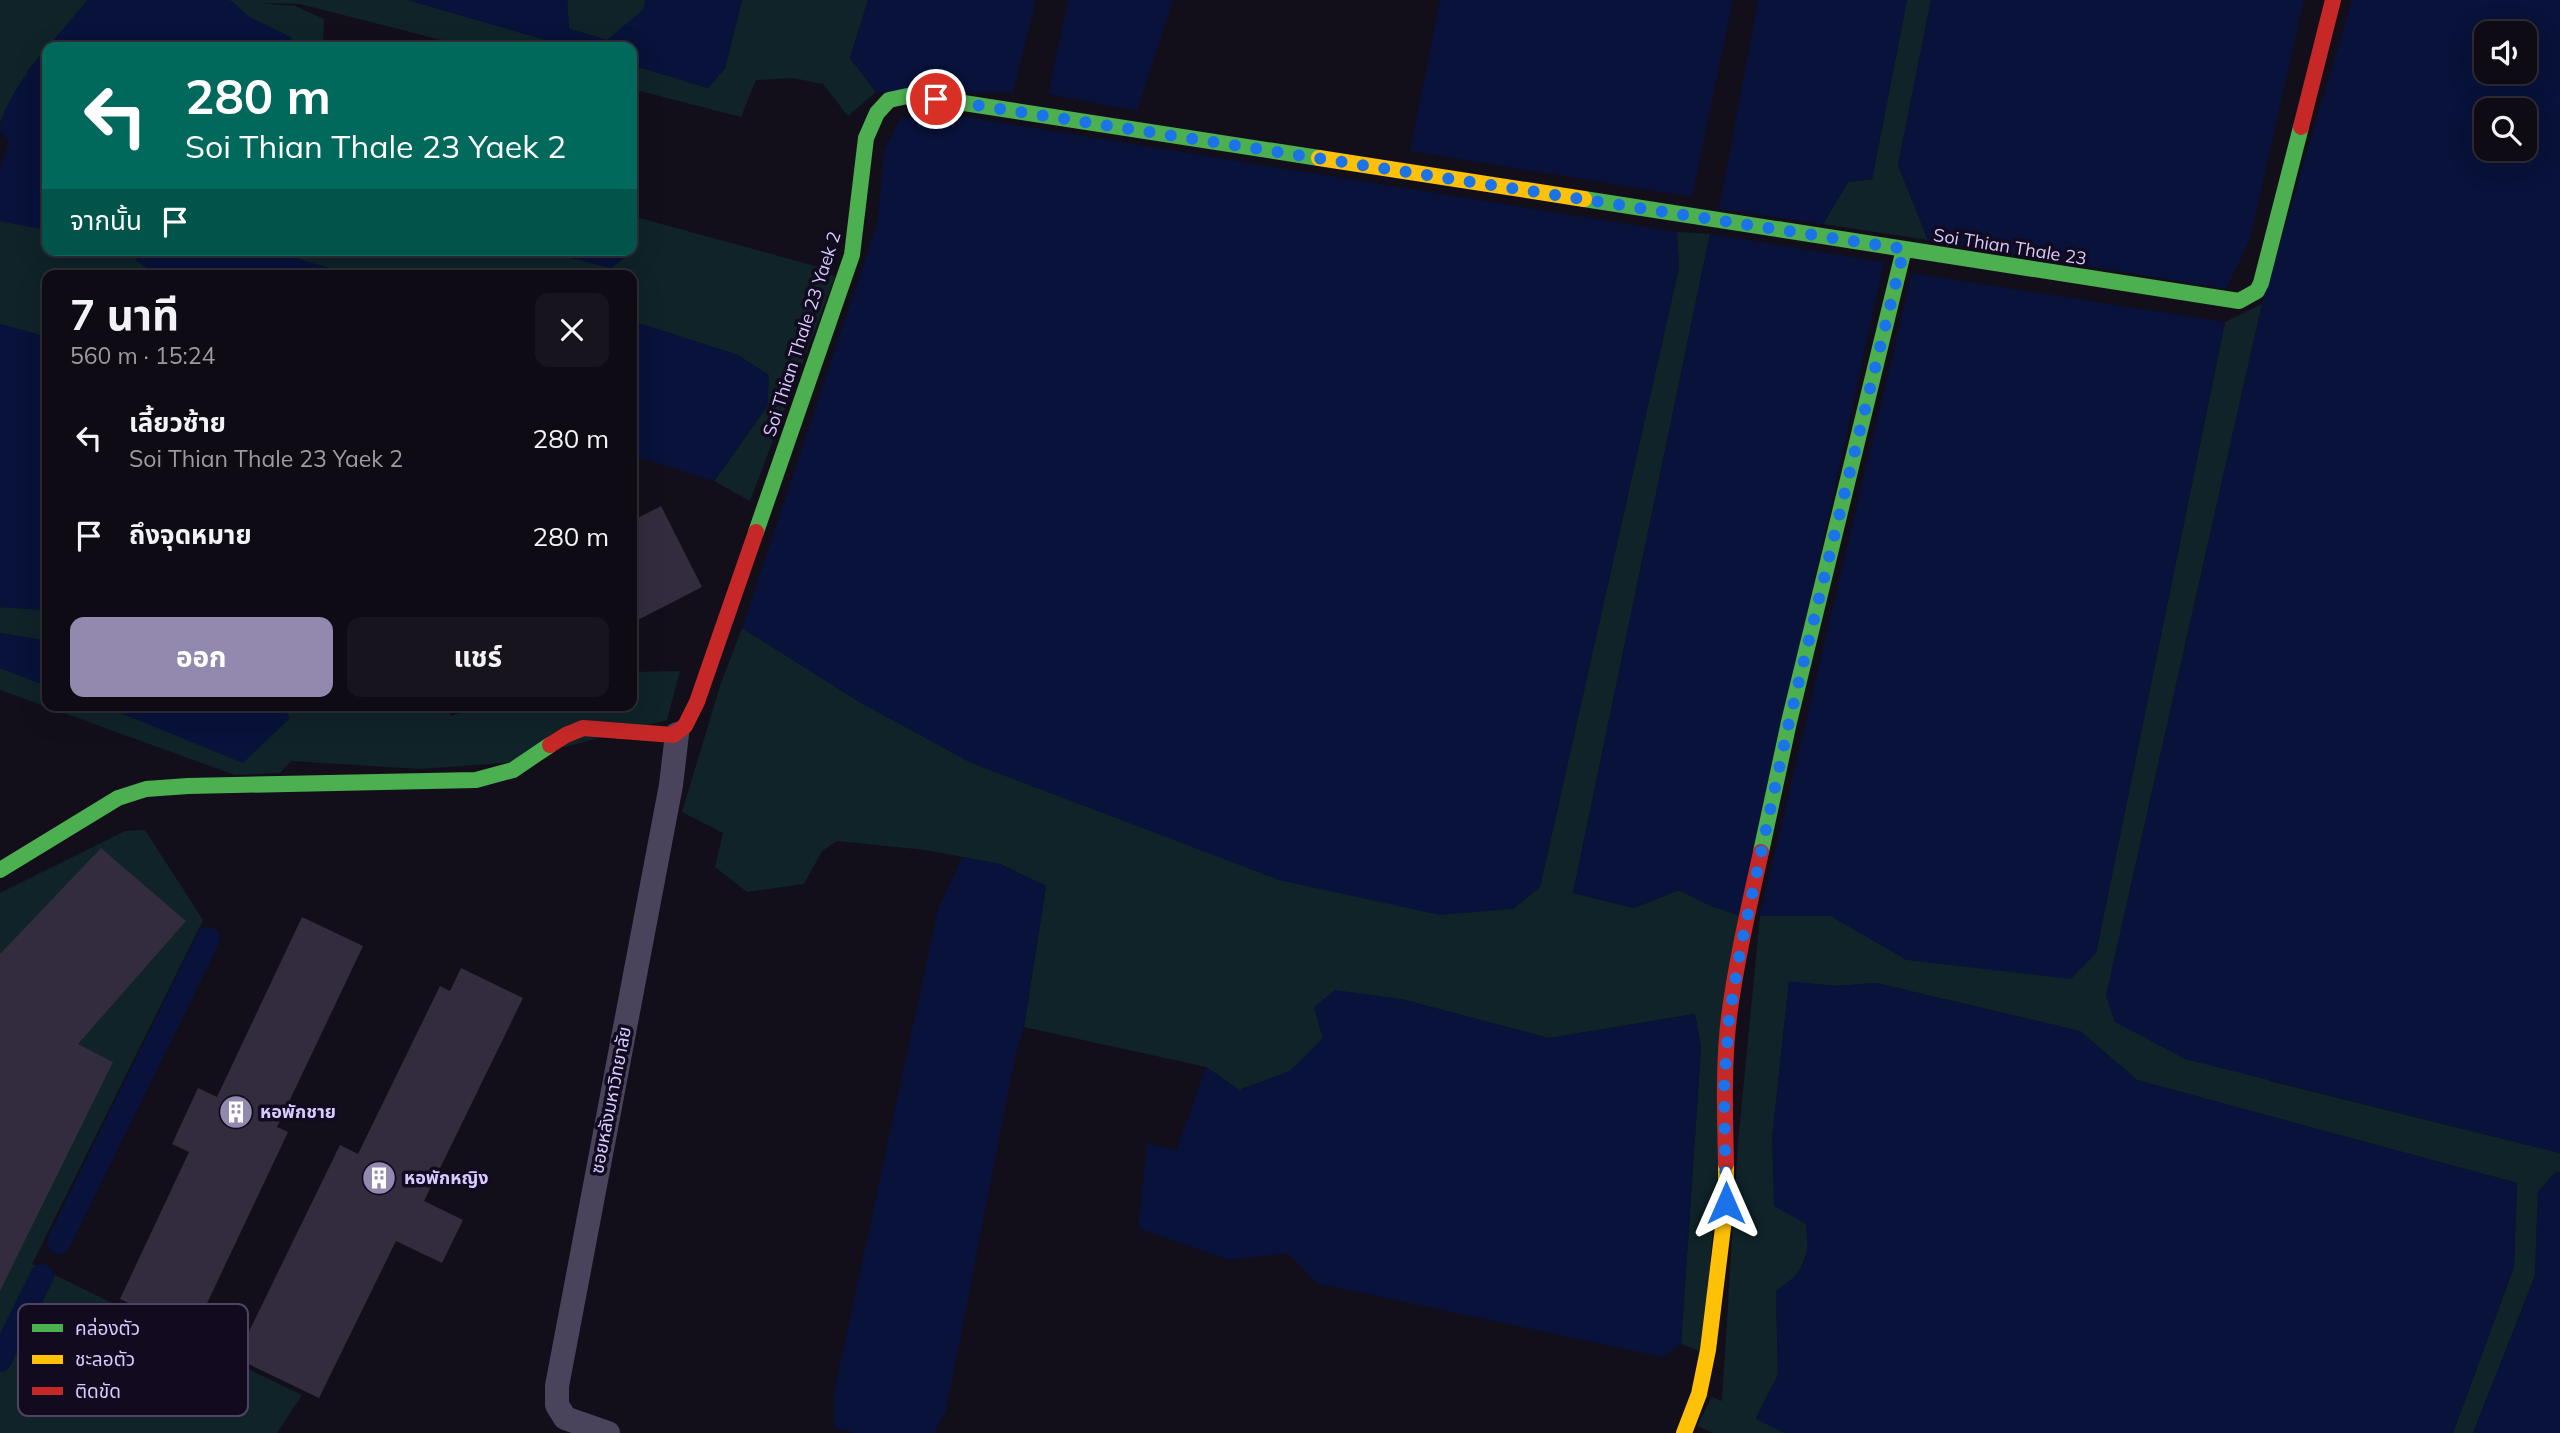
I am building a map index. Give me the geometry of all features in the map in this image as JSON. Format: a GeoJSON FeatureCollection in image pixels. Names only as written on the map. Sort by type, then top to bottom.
{"type":"FeatureCollection","features":[{"type":"Feature","properties":{"kind":"street","name":"Soi Thian Thale 23"},"geometry":{"type":"LineString","coordinates":[[1904,249],[2226,300],[2239,301],[2252,295],[2261,283],[2333,0]]}},
{"type":"Feature","properties":{"kind":"street","name":"Soi Thian Thale 23 Yaek 2"},"geometry":{"type":"LineString","coordinates":[[682,728],[706,678],[852,255],[866,138],[877,113],[889,100],[925,97],[1904,249]]}},
{"type":"Feature","properties":{"kind":"street"},"geometry":{"type":"LineString","coordinates":[[1684,1433],[1699,1394],[1709,1350],[1726,1203],[1724,1088],[1729,1018],[1741,946],[1789,722],[1904,249]]}},
{"type":"Feature","properties":{"kind":"street"},"geometry":{"type":"LineString","coordinates":[[0,870],[118,798],[146,789],[205,785],[476,780],[500,775],[519,767],[572,730],[682,728]]}},
{"type":"Feature","properties":{"kind":"street","name":"ซอยหลังมหาวิทยาลัย"},"geometry":{"type":"LineString","coordinates":[[608,1433],[565,1418],[557,1405],[556,1386],[682,728]]}},
{"type":"Feature","properties":{"kind":"green space"},"geometry":{"type":"Polygon","coordinates":[[[0,0],[88,0],[52,42],[42,42],[42,54],[29,69],[0,122],[0,0]]]}},
{"type":"Feature","properties":{"kind":"green space"},"geometry":{"type":"Polygon","coordinates":[[[226,0],[408,0],[553,42],[449,42],[300,4],[261,3],[295,6],[324,19],[323,42],[291,42],[292,38],[247,16],[226,0]]]}},
{"type":"Feature","properties":{"kind":"green space"},"geometry":{"type":"Polygon","coordinates":[[[567,0],[646,0],[643,10],[608,40],[569,29],[567,0]]]}},
{"type":"Feature","properties":{"kind":"green space"},"geometry":{"type":"Polygon","coordinates":[[[742,0],[868,0],[850,58],[876,92],[848,116],[823,84],[793,78],[756,80],[741,117],[637,90],[637,67],[708,88],[725,68],[742,0]]]}},
{"type":"Feature","properties":{"kind":"green space"},"geometry":{"type":"Polygon","coordinates":[[[1907,0],[1931,0],[1898,165],[1928,240],[1823,224],[1848,182],[1872,179],[1907,0]]]}},
{"type":"Feature","properties":{"kind":"green space"},"geometry":{"type":"Polygon","coordinates":[[[637,217],[819,267],[835,277],[750,501],[714,481],[768,405],[738,355],[637,323],[637,270],[335,270],[288,256],[564,256],[611,268],[627,256],[637,256],[637,217]]]}},
{"type":"Feature","properties":{"kind":"green space"},"geometry":{"type":"Polygon","coordinates":[[[0,221],[42,229],[42,256],[141,256],[135,260],[151,270],[42,270],[42,336],[0,324],[0,221]]]}},
{"type":"Feature","properties":{"kind":"green space"},"geometry":{"type":"Polygon","coordinates":[[[1677,232],[1710,234],[1573,893],[1634,908],[1679,890],[1709,905],[1741,916],[1702,1352],[1681,1344],[1701,1047],[1695,1014],[1549,1038],[1401,999],[1314,1007],[1323,1038],[1290,1071],[1239,1090],[1206,1067],[1024,1027],[1046,886],[1000,864],[926,850],[837,841],[822,851],[804,884],[747,892],[715,867],[723,833],[682,812],[721,683],[742,628],[861,703],[1513,909],[1540,887],[1679,267],[1677,232]]]}},
{"type":"Feature","properties":{"kind":"green space"},"geometry":{"type":"Polygon","coordinates":[[[2262,304],[2106,996],[2270,1081],[2560,1153],[2560,1172],[2557,1171],[2538,1192],[2535,1276],[2473,1433],[2453,1433],[2514,1267],[2517,1183],[2137,1080],[2080,1031],[1876,983],[1836,986],[1789,982],[1772,1139],[1806,1224],[1808,1249],[1798,1275],[1776,1291],[1778,1375],[1756,1418],[1785,1433],[1713,1433],[1697,1426],[1712,1397],[1722,1401],[1738,1143],[1760,916],[1831,916],[1907,960],[2096,953],[2225,322],[2262,304]]]}},
{"type":"Feature","properties":{"kind":"green space"},"geometry":{"type":"Polygon","coordinates":[[[0,607],[42,610],[42,640],[0,633],[0,607]]]}},
{"type":"Feature","properties":{"kind":"green space"},"geometry":{"type":"Polygon","coordinates":[[[0,668],[42,684],[42,705],[0,690],[0,668]]]}},
{"type":"Feature","properties":{"kind":"green space"},"geometry":{"type":"Polygon","coordinates":[[[680,671],[667,720],[504,763],[420,769],[291,761],[280,773],[235,775],[58,711],[133,711],[289,719],[286,711],[449,711],[451,716],[466,711],[637,711],[637,672],[680,671]]]}},
{"type":"Feature","properties":{"kind":"green space"},"geometry":{"type":"Polygon","coordinates":[[[145,830],[203,920],[32,1264],[114,1304],[18,1304],[18,1416],[248,1416],[248,1369],[302,1395],[277,1433],[0,1433],[0,893],[125,831],[145,830]]]}},
{"type":"Feature","properties":{"kind":"shaded area"},"geometry":{"type":"Polygon","coordinates":[[[88,0],[232,1],[248,16],[292,38],[291,42],[52,42],[88,0]]]}},
{"type":"Feature","properties":{"kind":"shaded area"},"geometry":{"type":"Polygon","coordinates":[[[408,0],[567,0],[569,29],[607,40],[643,10],[646,0],[742,0],[725,68],[708,88],[637,67],[637,42],[553,42],[408,0]]]}},
{"type":"Feature","properties":{"kind":"shaded area"},"geometry":{"type":"Polygon","coordinates":[[[868,0],[1036,0],[1013,93],[876,92],[850,58],[868,0]]]}},
{"type":"Feature","properties":{"kind":"shaded area"},"geometry":{"type":"Polygon","coordinates":[[[1068,0],[1173,0],[1137,111],[1048,94],[1068,0]]]}},
{"type":"Feature","properties":{"kind":"shaded area"},"geometry":{"type":"Polygon","coordinates":[[[1440,0],[1733,0],[1692,197],[1410,151],[1440,0]]]}},
{"type":"Feature","properties":{"kind":"shaded area"},"geometry":{"type":"Polygon","coordinates":[[[1758,0],[1907,0],[1872,179],[1848,182],[1823,224],[1719,209],[1758,0]]]}},
{"type":"Feature","properties":{"kind":"shaded area"},"geometry":{"type":"Polygon","coordinates":[[[1931,0],[2304,0],[2250,239],[2226,289],[1928,240],[1898,165],[1931,0]]]}},
{"type":"Feature","properties":{"kind":"shaded area"},"geometry":{"type":"Polygon","coordinates":[[[2352,0],[2560,0],[2560,1153],[2185,1059],[2115,1022],[2106,996],[2262,304],[2352,0]]]}},
{"type":"Feature","properties":{"kind":"shaded area"},"geometry":{"type":"Polygon","coordinates":[[[42,54],[42,229],[0,221],[0,168],[9,141],[0,132],[1,122],[25,76],[42,54]]]}},
{"type":"Feature","properties":{"kind":"shaded area"},"geometry":{"type":"Polygon","coordinates":[[[929,111],[1677,232],[1679,267],[1540,887],[1513,909],[1440,915],[1279,880],[971,763],[861,703],[742,628],[878,221],[884,150],[900,119],[929,111]]]}},
{"type":"Feature","properties":{"kind":"shaded area"},"geometry":{"type":"Polygon","coordinates":[[[1710,234],[1884,262],[1741,916],[1709,905],[1679,890],[1634,908],[1573,893],[1710,234]]]}},
{"type":"Feature","properties":{"kind":"shaded area"},"geometry":{"type":"Polygon","coordinates":[[[141,256],[288,256],[335,270],[151,270],[135,260],[141,256]]]}},
{"type":"Feature","properties":{"kind":"shaded area"},"geometry":{"type":"Polygon","coordinates":[[[564,256],[627,256],[611,268],[564,256]]]}},
{"type":"Feature","properties":{"kind":"shaded area"},"geometry":{"type":"Polygon","coordinates":[[[1912,273],[2225,322],[2096,953],[2071,979],[1907,960],[1831,916],[1760,916],[1912,273]]]}},
{"type":"Feature","properties":{"kind":"shaded area"},"geometry":{"type":"Polygon","coordinates":[[[637,323],[738,355],[769,375],[768,405],[714,481],[637,457],[637,323]]]}},
{"type":"Feature","properties":{"kind":"shaded area"},"geometry":{"type":"Polygon","coordinates":[[[0,324],[42,336],[42,610],[0,607],[0,324]]]}},
{"type":"Feature","properties":{"kind":"shaded area"},"geometry":{"type":"Polygon","coordinates":[[[0,633],[42,640],[42,684],[0,668],[0,633]]]}},
{"type":"Feature","properties":{"kind":"shaded area"},"geometry":{"type":"Polygon","coordinates":[[[116,711],[286,711],[289,719],[243,763],[116,711]]]}},
{"type":"Feature","properties":{"kind":"shaded area"},"geometry":{"type":"Polygon","coordinates":[[[962,857],[1000,864],[1046,886],[1024,1027],[1015,1058],[946,1410],[934,1433],[854,1433],[834,1427],[834,1393],[938,909],[962,857]]]}},
{"type":"Feature","properties":{"kind":"shaded area"},"geometry":{"type":"Polygon","coordinates":[[[1789,981],[1836,986],[1876,983],[2080,1031],[2137,1080],[2517,1183],[2514,1267],[2453,1433],[1785,1433],[1756,1419],[1778,1375],[1776,1291],[1799,1270],[1807,1247],[1806,1224],[1774,1206],[1772,1139],[1789,981]]]}},
{"type":"Feature","properties":{"kind":"shaded area"},"geometry":{"type":"Polygon","coordinates":[[[1335,990],[1401,999],[1549,1038],[1695,1014],[1701,1047],[1681,1344],[1662,1357],[1316,1283],[1288,1253],[1229,1260],[1138,1228],[1147,1143],[1176,1151],[1206,1067],[1239,1090],[1290,1071],[1323,1038],[1314,1007],[1335,990]]]}},
{"type":"Feature","properties":{"kind":"shaded area"},"geometry":{"type":"Polygon","coordinates":[[[2557,1171],[2560,1172],[2560,1433],[2473,1433],[2535,1276],[2538,1192],[2557,1171]]]}},
{"type":"Feature","properties":{"kind":"building"},"geometry":{"type":"Polygon","coordinates":[[[661,506],[702,587],[637,620],[637,518],[661,506]]]}},
{"type":"Feature","properties":{"kind":"building"},"geometry":{"type":"Polygon","coordinates":[[[101,848],[186,921],[78,1044],[113,1062],[0,1291],[0,954],[101,848]]]}},
{"type":"Feature","properties":{"kind":"building","name":"หอพักชาย"},"geometry":{"type":"Polygon","coordinates":[[[302,917],[363,946],[277,1127],[288,1132],[207,1304],[131,1304],[120,1299],[189,1152],[172,1144],[198,1088],[217,1097],[302,917]]]}},
{"type":"Feature","properties":{"kind":"building","name":"หอพักหญิง"},"geometry":{"type":"Polygon","coordinates":[[[461,968],[523,998],[424,1201],[463,1220],[442,1263],[396,1241],[319,1398],[248,1364],[248,1333],[340,1145],[358,1154],[440,986],[450,991],[461,968]]]}},
{"type":"Feature","properties":{"kind":"waterway"},"geometry":{"type":"LineString","coordinates":[[59,1242],[208,939]]}},
{"type":"Feature","properties":{"kind":"waterway"},"geometry":{"type":"LineString","coordinates":[[28,1304],[42,1276]]}},
{"type":"Feature","properties":{"kind":"waterway"},"geometry":{"type":"LineString","coordinates":[[0,1360],[18,1324]]}},
{"type":"Feature","properties":{"kind":"traffic: fast"},"geometry":{"type":"LineString","coordinates":[[756,532],[852,255],[866,138],[877,113],[889,100],[912,95],[1319,158]]}},
{"type":"Feature","properties":{"kind":"traffic: fast"},"geometry":{"type":"LineString","coordinates":[[1584,199],[2239,301],[2257,291],[2261,283],[2301,127]]}},
{"type":"Feature","properties":{"kind":"traffic: fast"},"geometry":{"type":"LineString","coordinates":[[1761,852],[1789,722],[1904,249]]}},
{"type":"Feature","properties":{"kind":"traffic: fast"},"geometry":{"type":"LineString","coordinates":[[0,870],[118,798],[146,789],[476,780],[513,770],[550,745]]}},
{"type":"Feature","properties":{"kind":"traffic: slow"},"geometry":{"type":"LineString","coordinates":[[1319,158],[1584,199]]}},
{"type":"Feature","properties":{"kind":"traffic: slow"},"geometry":{"type":"LineString","coordinates":[[1684,1433],[1699,1394],[1708,1350],[1726,1203],[1726,1164]]}},
{"type":"Feature","properties":{"kind":"traffic: jam"},"geometry":{"type":"LineString","coordinates":[[2301,127],[2333,0]]}},
{"type":"Feature","properties":{"kind":"traffic: jam"},"geometry":{"type":"LineString","coordinates":[[550,745],[583,728],[673,735],[685,726],[697,702],[756,532]]}},
{"type":"Feature","properties":{"kind":"traffic: jam"},"geometry":{"type":"LineString","coordinates":[[1726,1164],[1725,1072],[1729,1017],[1761,852]]}},
{"type":"Feature","properties":{"kind":"place","name":"หอพักชาย"},"geometry":{"type":"Point","coordinates":[236,1112]}},
{"type":"Feature","properties":{"kind":"place","name":"หอพักหญิง"},"geometry":{"type":"Point","coordinates":[379,1178]}},
{"type":"Feature","properties":{"kind":"route"},"geometry":{"type":"LineString","coordinates":[[936,99],[1904,249],[1789,722],[1741,946],[1729,1018],[1724,1088],[1726,1203]]}}]}
